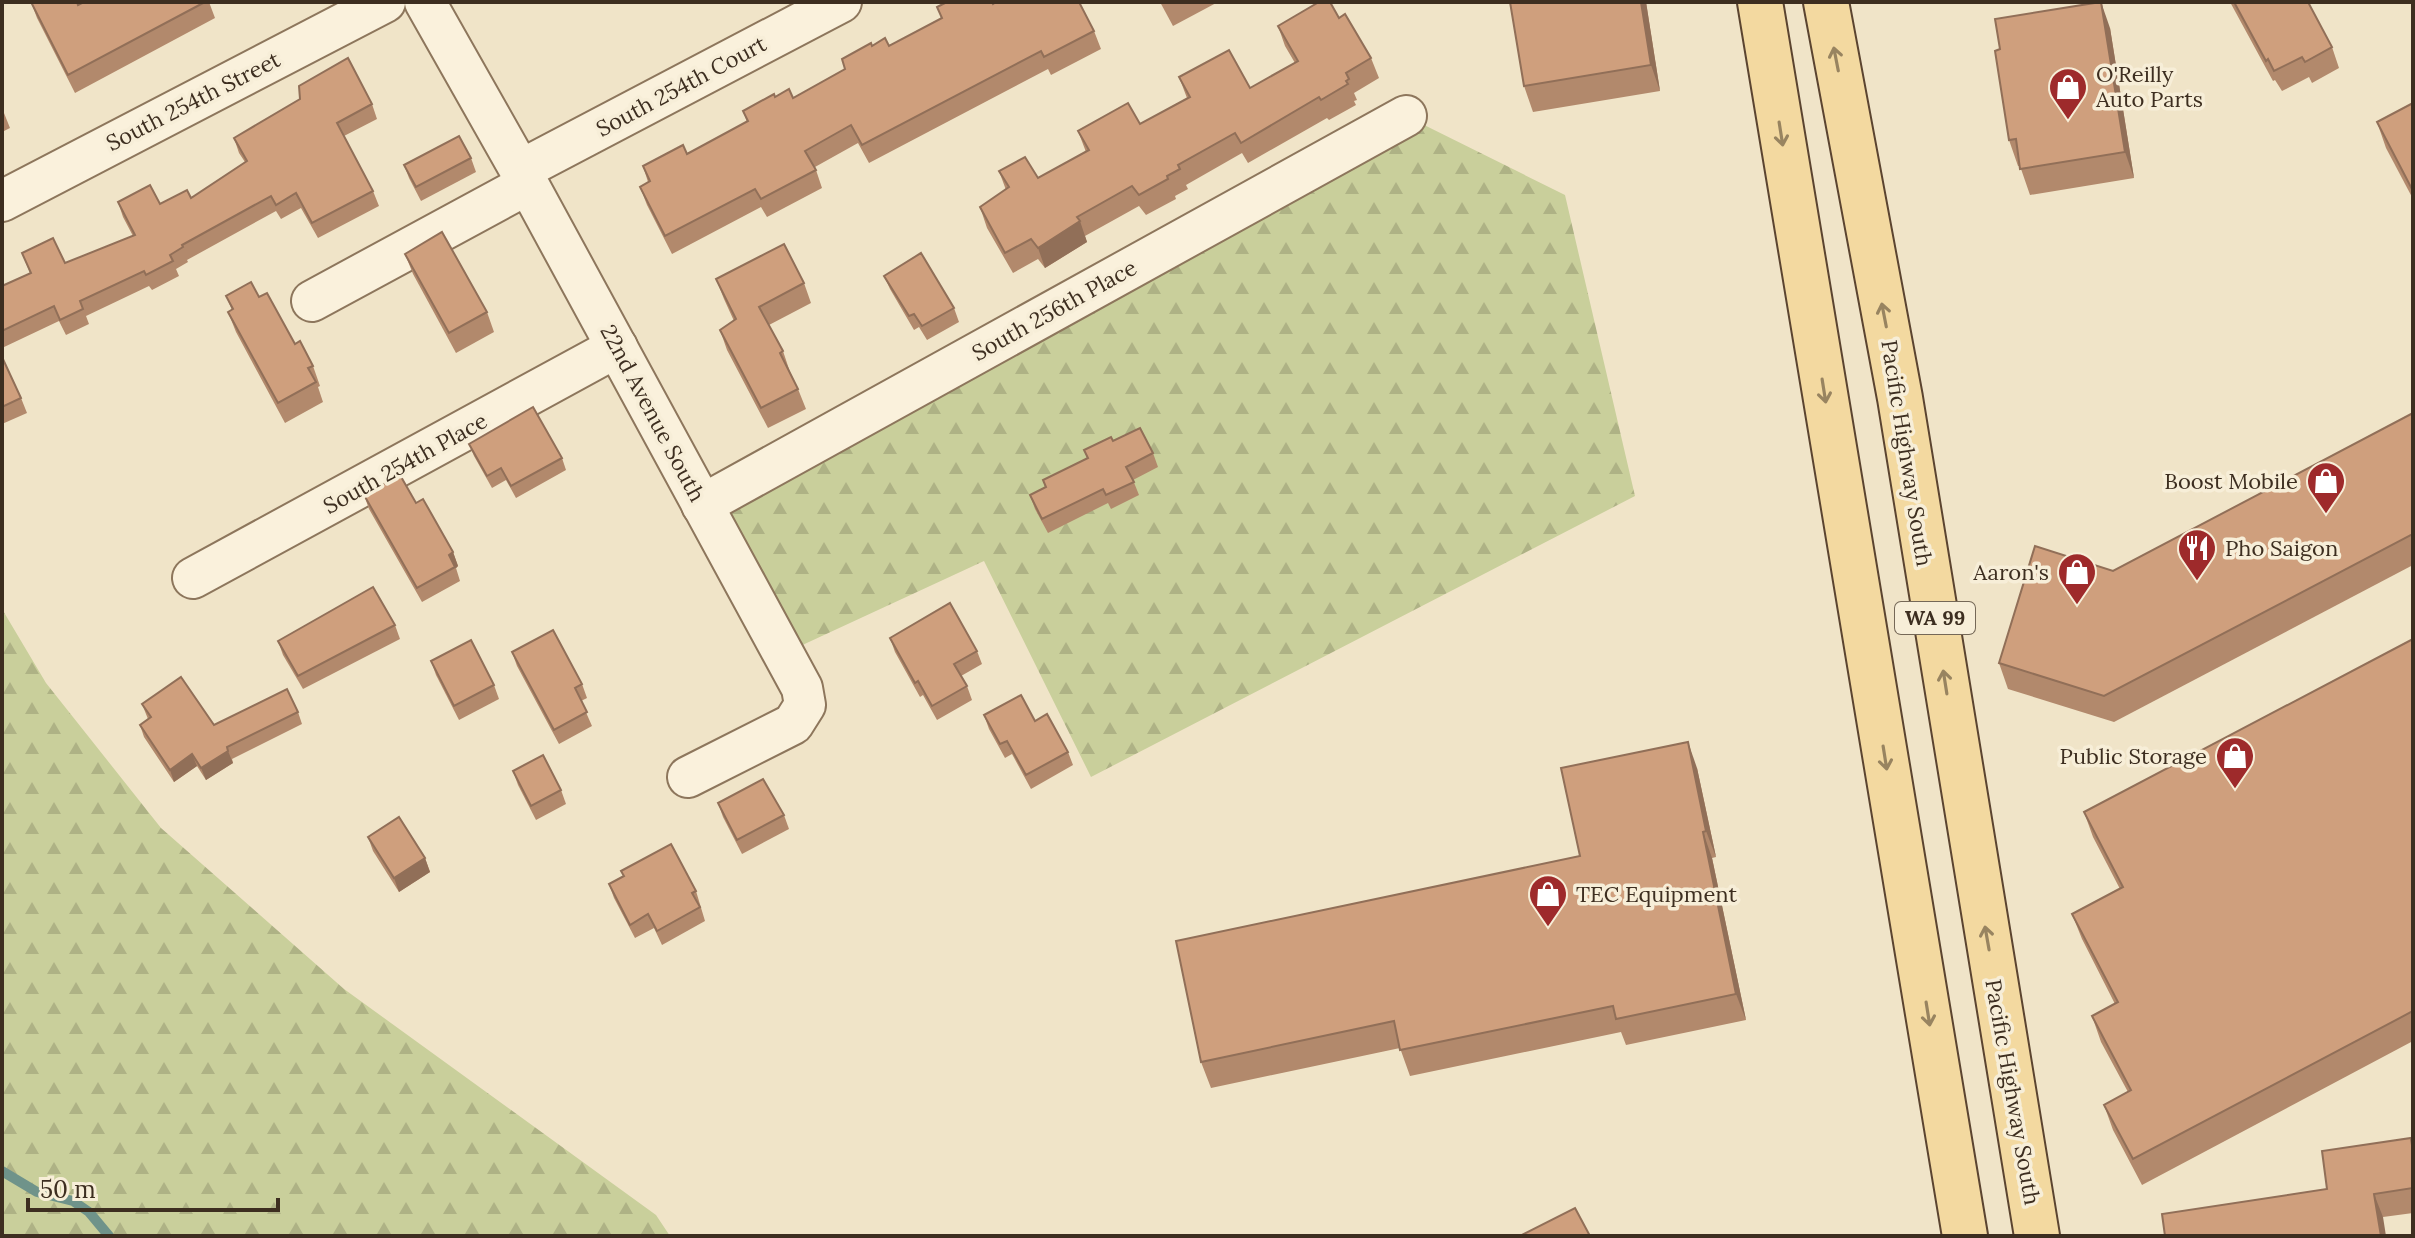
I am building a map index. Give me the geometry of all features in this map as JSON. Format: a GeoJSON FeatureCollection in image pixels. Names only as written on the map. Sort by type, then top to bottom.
{"type":"FeatureCollection","features":[{"type":"Feature","properties":{"kind":"main road","name":"WA 99"},"geometry":{"type":"LineString","coordinates":[[1760,2],[1965,1236]]}},
{"type":"Feature","properties":{"kind":"main road","name":"Pacific Highway South"},"geometry":{"type":"LineString","coordinates":[[1826,2],[1900,398],[2037,1236]]}},
{"type":"Feature","properties":{"kind":"street","name":"South 254th Street"},"geometry":{"type":"LineString","coordinates":[[2,201],[385,2]]}},
{"type":"Feature","properties":{"kind":"street","name":"22nd Avenue South"},"geometry":{"type":"LineString","coordinates":[[425,2],[524,177],[802,688],[805,705],[793,724],[688,777]]}},
{"type":"Feature","properties":{"kind":"street","name":"South 254th Court"},"geometry":{"type":"LineString","coordinates":[[524,177],[841,2]]}},
{"type":"Feature","properties":{"kind":"street","name":"South 256th Place"},"geometry":{"type":"LineString","coordinates":[[702,505],[1406,116]]}},
{"type":"Feature","properties":{"kind":"street"},"geometry":{"type":"LineString","coordinates":[[312,301],[524,177]]}},
{"type":"Feature","properties":{"kind":"street","name":"South 254th Place"},"geometry":{"type":"LineString","coordinates":[[193,578],[617,347]]}},
{"type":"Feature","properties":{"kind":"green space"},"geometry":{"type":"Polygon","coordinates":[[[1406,116],[1565,195],[1635,496],[1091,777],[984,561],[783,654],[702,505],[1406,116]]]}},
{"type":"Feature","properties":{"kind":"green space"},"geometry":{"type":"Polygon","coordinates":[[[2,609],[46,683],[161,828],[344,989],[656,1215],[670,1236],[2,1236],[2,609]]]}},
{"type":"Feature","properties":{"kind":"building"},"geometry":{"type":"Polygon","coordinates":[[[31,2],[77,2],[78,5],[84,2],[205,2],[68,75],[31,2]]]}},
{"type":"Feature","properties":{"kind":"building"},"geometry":{"type":"Polygon","coordinates":[[[947,2],[1079,2],[1094,31],[1044,57],[1041,51],[862,145],[851,125],[805,151],[816,170],[761,199],[755,189],[665,236],[640,187],[650,181],[643,166],[683,145],[687,154],[748,121],[743,111],[774,94],[775,97],[789,89],[793,98],[845,69],[842,59],[871,43],[872,46],[885,38],[889,46],[942,18],[937,7],[947,2]]]}},
{"type":"Feature","properties":{"kind":"building"},"geometry":{"type":"Polygon","coordinates":[[[1319,2],[1330,2],[1339,18],[1345,14],[1371,58],[1346,73],[1348,84],[1321,100],[1319,97],[1241,143],[1235,133],[1178,165],[1180,169],[1167,176],[1168,179],[1139,195],[1132,186],[1077,217],[1080,221],[1038,248],[1031,239],[1005,253],[980,207],[1009,187],[999,171],[1025,157],[1038,178],[1089,150],[1078,131],[1128,103],[1140,124],[1190,97],[1179,77],[1229,50],[1250,88],[1298,61],[1278,26],[1319,2]]]}},
{"type":"Feature","properties":{"kind":"building"},"geometry":{"type":"Polygon","coordinates":[[[1510,2],[1641,2],[1651,65],[1524,86],[1510,2]]]}},
{"type":"Feature","properties":{"kind":"building","name":"O'Reilly Auto Parts"},"geometry":{"type":"Polygon","coordinates":[[[2101,2],[2125,152],[2020,169],[2016,139],[2009,140],[1995,51],[2000,49],[1995,19],[2101,2]]]}},
{"type":"Feature","properties":{"kind":"building"},"geometry":{"type":"Polygon","coordinates":[[[2234,2],[2308,2],[2332,47],[2305,62],[2302,57],[2274,71],[2234,2]]]}},
{"type":"Feature","properties":{"kind":"building"},"geometry":{"type":"Polygon","coordinates":[[[348,58],[372,104],[337,123],[373,191],[312,223],[296,193],[276,205],[271,196],[182,245],[170,255],[173,261],[80,301],[83,309],[60,320],[54,306],[2,331],[2,286],[31,273],[22,253],[53,238],[65,263],[135,235],[118,202],[150,185],[160,204],[187,190],[191,198],[247,161],[234,138],[300,99],[299,86],[348,58]]]}},
{"type":"Feature","properties":{"kind":"building"},"geometry":{"type":"Polygon","coordinates":[[[2413,103],[2413,191],[2377,122],[2413,103]]]}},
{"type":"Feature","properties":{"kind":"building"},"geometry":{"type":"Polygon","coordinates":[[[459,136],[471,158],[416,187],[404,165],[459,136]]]}},
{"type":"Feature","properties":{"kind":"building"},"geometry":{"type":"Polygon","coordinates":[[[442,232],[487,312],[449,333],[405,254],[442,232]]]}},
{"type":"Feature","properties":{"kind":"building"},"geometry":{"type":"Polygon","coordinates":[[[784,244],[804,283],[759,307],[783,351],[780,353],[798,389],[761,408],[720,330],[736,319],[716,279],[784,244]]]}},
{"type":"Feature","properties":{"kind":"building"},"geometry":{"type":"Polygon","coordinates":[[[921,253],[954,308],[922,326],[914,314],[909,316],[884,276],[921,253]]]}},
{"type":"Feature","properties":{"kind":"building"},"geometry":{"type":"Polygon","coordinates":[[[251,282],[259,297],[267,293],[295,344],[300,341],[313,366],[308,368],[316,382],[278,403],[228,312],[233,309],[226,296],[251,282]]]}},
{"type":"Feature","properties":{"kind":"building"},"geometry":{"type":"Polygon","coordinates":[[[2,357],[21,398],[2,407],[2,357]]]}},
{"type":"Feature","properties":{"kind":"building"},"geometry":{"type":"Polygon","coordinates":[[[533,407],[562,458],[511,486],[501,468],[487,476],[469,444],[533,407]]]}},
{"type":"Feature","properties":{"kind":"building"},"geometry":{"type":"Polygon","coordinates":[[[2413,413],[2413,534],[2104,696],[1999,663],[2035,546],[2113,571],[2413,413]]]}},
{"type":"Feature","properties":{"kind":"building"},"geometry":{"type":"Polygon","coordinates":[[[1140,428],[1153,453],[1126,467],[1134,482],[1106,495],[1103,489],[1042,519],[1030,495],[1046,487],[1043,480],[1088,458],[1084,450],[1140,428]]]}},
{"type":"Feature","properties":{"kind":"building"},"geometry":{"type":"Polygon","coordinates":[[[400,475],[416,503],[423,499],[453,552],[449,555],[455,567],[417,588],[364,495],[400,475]]]}},
{"type":"Feature","properties":{"kind":"building"},"geometry":{"type":"Polygon","coordinates":[[[373,587],[395,625],[298,676],[278,641],[373,587]]]}},
{"type":"Feature","properties":{"kind":"building"},"geometry":{"type":"Polygon","coordinates":[[[950,603],[977,651],[954,664],[967,686],[932,706],[890,638],[950,603]]]}},
{"type":"Feature","properties":{"kind":"building"},"geometry":{"type":"Polygon","coordinates":[[[553,630],[582,684],[575,688],[587,712],[554,730],[512,652],[553,630]]]}},
{"type":"Feature","properties":{"kind":"building"},"geometry":{"type":"Polygon","coordinates":[[[2413,639],[2413,1011],[2133,1159],[2104,1105],[2131,1090],[2092,1016],[2118,1002],[2072,914],[2123,887],[2084,812],[2413,639]]]}},
{"type":"Feature","properties":{"kind":"building"},"geometry":{"type":"Polygon","coordinates":[[[471,640],[494,685],[454,706],[431,661],[471,640]]]}},
{"type":"Feature","properties":{"kind":"building"},"geometry":{"type":"Polygon","coordinates":[[[181,677],[214,725],[287,689],[298,712],[227,747],[228,751],[201,768],[192,754],[170,770],[140,725],[151,717],[142,704],[181,677]]]}},
{"type":"Feature","properties":{"kind":"building"},"geometry":{"type":"Polygon","coordinates":[[[1021,695],[1035,721],[1047,714],[1068,752],[1026,775],[1007,741],[1000,744],[984,715],[1021,695]]]}},
{"type":"Feature","properties":{"kind":"building","name":"TEC Equipment"},"geometry":{"type":"Polygon","coordinates":[[[1688,742],[1736,994],[1616,1019],[1613,1006],[1400,1050],[1394,1021],[1201,1062],[1176,941],[1580,856],[1561,768],[1688,742]]]}},
{"type":"Feature","properties":{"kind":"building"},"geometry":{"type":"Polygon","coordinates":[[[543,755],[561,790],[531,806],[513,771],[543,755]]]}},
{"type":"Feature","properties":{"kind":"building"},"geometry":{"type":"Polygon","coordinates":[[[763,779],[784,815],[737,840],[718,803],[763,779]]]}},
{"type":"Feature","properties":{"kind":"building"},"geometry":{"type":"Polygon","coordinates":[[[399,817],[425,858],[394,878],[368,837],[399,817]]]}},
{"type":"Feature","properties":{"kind":"building"},"geometry":{"type":"Polygon","coordinates":[[[671,844],[696,891],[692,893],[700,907],[657,931],[648,914],[630,925],[609,884],[624,876],[621,871],[671,844]]]}},
{"type":"Feature","properties":{"kind":"building"},"geometry":{"type":"Polygon","coordinates":[[[2411,1138],[2413,1188],[2374,1194],[2381,1236],[2165,1236],[2162,1214],[2327,1189],[2322,1151],[2411,1138]]]}},
{"type":"Feature","properties":{"kind":"building"},"geometry":{"type":"Polygon","coordinates":[[[1575,1208],[1590,1236],[1520,1236],[1575,1208]]]}},
{"type":"Feature","properties":{"kind":"waterway"},"geometry":{"type":"LineString","coordinates":[[2,1171],[37,1192],[73,1201],[89,1212],[109,1236]]}},
{"type":"Feature","properties":{"kind":"place","name":"O'Reilly Auto Parts"},"geometry":{"type":"Point","coordinates":[2068,121]}},
{"type":"Feature","properties":{"kind":"place","name":"Boost Mobile"},"geometry":{"type":"Point","coordinates":[2326,515]}},
{"type":"Feature","properties":{"kind":"place","name":"Pho Saigon"},"geometry":{"type":"Point","coordinates":[2197,582]}},
{"type":"Feature","properties":{"kind":"place","name":"Aaron's"},"geometry":{"type":"Point","coordinates":[2077,606]}},
{"type":"Feature","properties":{"kind":"place","name":"Public Storage"},"geometry":{"type":"Point","coordinates":[2235,790]}},
{"type":"Feature","properties":{"kind":"place","name":"TEC Equipment"},"geometry":{"type":"Point","coordinates":[1548,928]}}]}
